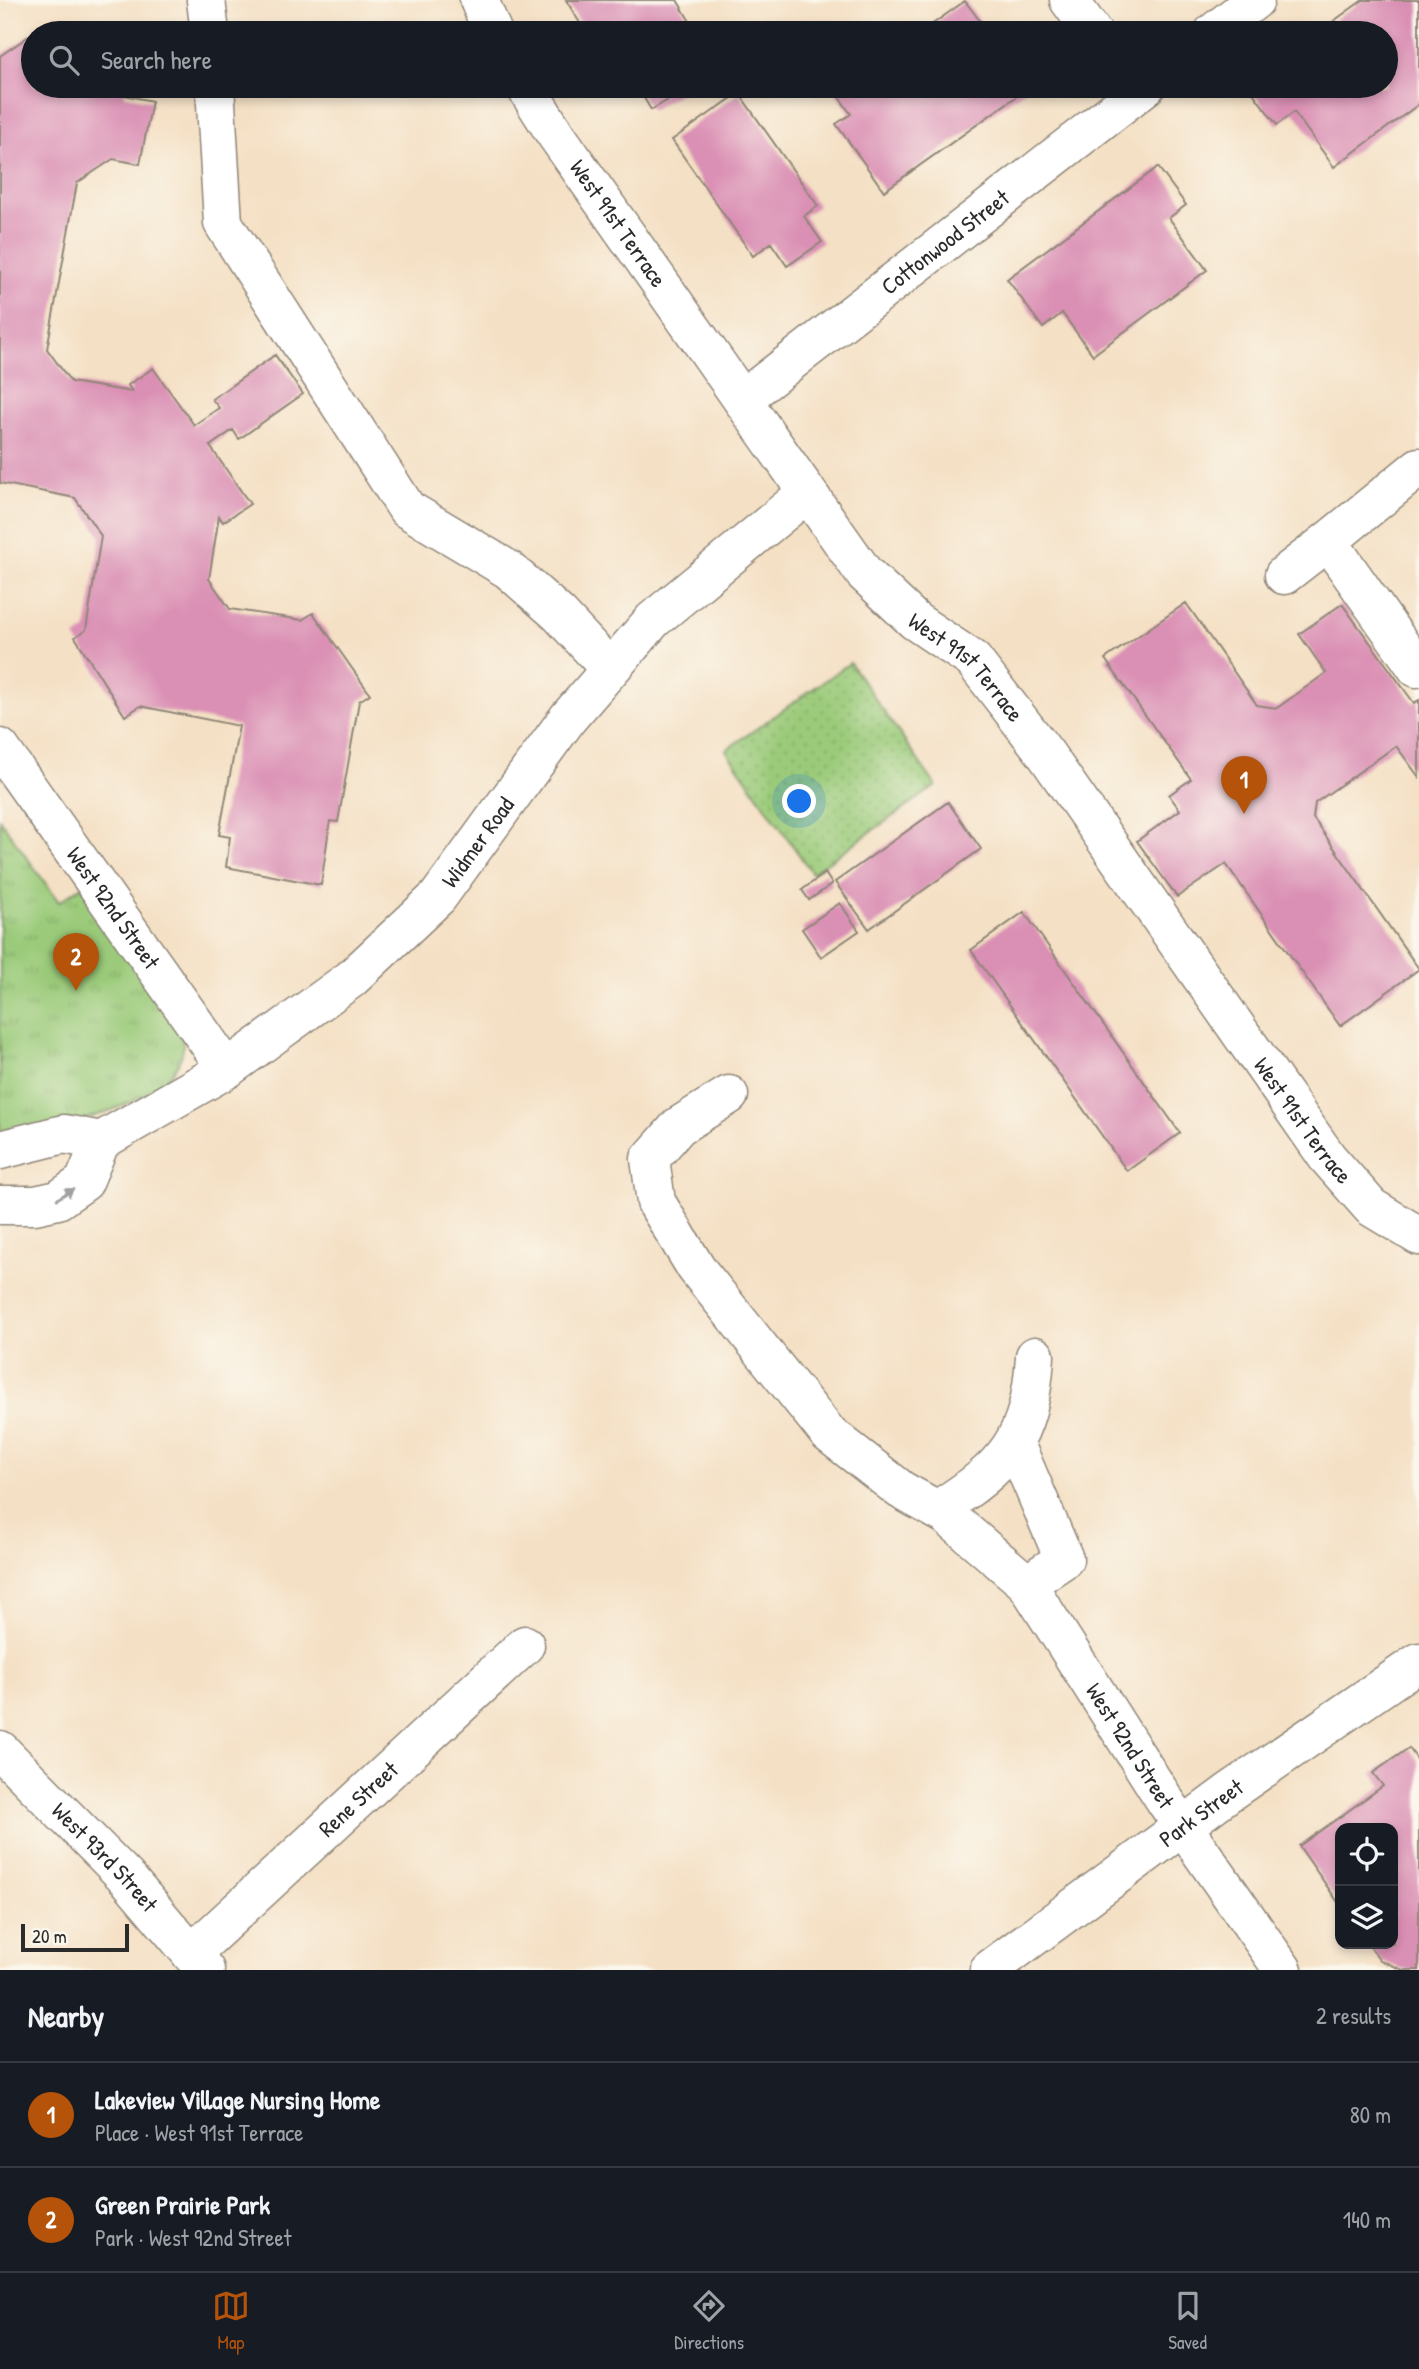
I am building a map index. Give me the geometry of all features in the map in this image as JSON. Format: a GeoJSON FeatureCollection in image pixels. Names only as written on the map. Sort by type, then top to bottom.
{"type":"FeatureCollection","features":[{"type":"Feature","properties":{"kind":"street"},"geometry":{"type":"LineString","coordinates":[[206,0],[209,21]]}},
{"type":"Feature","properties":{"kind":"street"},"geometry":{"type":"LineString","coordinates":[[479,0],[488,21]]}},
{"type":"Feature","properties":{"kind":"street"},"geometry":{"type":"LineString","coordinates":[[1069,0],[1084,21]]}},
{"type":"Feature","properties":{"kind":"street"},"geometry":{"type":"LineString","coordinates":[[1228,21],[1255,0]]}},
{"type":"Feature","properties":{"kind":"street"},"geometry":{"type":"LineString","coordinates":[[216,98],[223,223],[407,509],[509,570],[559,614],[610,669]]}},
{"type":"Feature","properties":{"kind":"street","name":"West 91st Terrace"},"geometry":{"type":"LineString","coordinates":[[533,98],[864,573],[915,621],[973,660],[1045,753],[1327,1157],[1371,1207],[1419,1236]]}},
{"type":"Feature","properties":{"kind":"street","name":"Cottonwood Street"},"geometry":{"type":"LineString","coordinates":[[743,399],[1126,98]]}},
{"type":"Feature","properties":{"kind":"street"},"geometry":{"type":"LineString","coordinates":[[1284,575],[1419,467]]}},
{"type":"Feature","properties":{"kind":"street","name":"Widmer Road"},"geometry":{"type":"LineString","coordinates":[[101,1141],[227,1069],[351,979],[438,897],[568,718],[653,620],[807,493]]}},
{"type":"Feature","properties":{"kind":"street"},"geometry":{"type":"LineString","coordinates":[[1328,541],[1417,668]]}},
{"type":"Feature","properties":{"kind":"street","name":"West 92nd Street"},"geometry":{"type":"LineString","coordinates":[[0,748],[227,1069]]}},
{"type":"Feature","properties":{"kind":"street","name":"West 92nd Street"},"geometry":{"type":"LineString","coordinates":[[729,1096],[679,1126],[650,1159],[656,1202],[696,1268],[828,1433],[901,1490],[937,1510],[993,1552],[1027,1584],[1183,1828],[1283,1970]]}},
{"type":"Feature","properties":{"kind":"street"},"geometry":{"type":"LineString","coordinates":[[0,1150],[64,1134],[101,1141],[84,1182],[58,1200],[35,1205],[0,1205]]}},
{"type":"Feature","properties":{"kind":"street"},"geometry":{"type":"LineString","coordinates":[[937,1510],[977,1485],[1015,1444],[1032,1398],[1035,1356]]}},
{"type":"Feature","properties":{"kind":"street"},"geometry":{"type":"LineString","coordinates":[[1015,1444],[1064,1559],[1027,1584]]}},
{"type":"Feature","properties":{"kind":"street","name":"Rene Street"},"geometry":{"type":"LineString","coordinates":[[198,1962],[525,1645]]}},
{"type":"Feature","properties":{"kind":"street","name":"Park Street"},"geometry":{"type":"LineString","coordinates":[[989,1970],[1228,1793],[1417,1669]]}},
{"type":"Feature","properties":{"kind":"street","name":"West 93rd Street"},"geometry":{"type":"LineString","coordinates":[[0,1750],[127,1878],[198,1962]]}},
{"type":"Feature","properties":{"kind":"green space"},"geometry":{"type":"Polygon","coordinates":[[[850,663],[936,786],[812,873],[726,750],[850,663]]]}},
{"type":"Feature","properties":{"kind":"green space"},"geometry":{"type":"Polygon","coordinates":[[[0,820],[59,902],[82,886],[178,1026],[183,1047],[176,1068],[159,1085],[135,1100],[77,1122],[0,1140],[0,820]]]}},
{"type":"Feature","properties":{"kind":"building"},"geometry":{"type":"Polygon","coordinates":[[[566,0],[677,0],[690,21],[579,21],[566,0]]]}},
{"type":"Feature","properties":{"kind":"building"},"geometry":{"type":"Polygon","coordinates":[[[1363,0],[1419,0],[1419,104],[1334,167],[1294,112],[1277,125],[1257,98],[1398,98],[1398,21],[1334,21],[1363,0]]]}},
{"type":"Feature","properties":{"kind":"building"},"geometry":{"type":"Polygon","coordinates":[[[965,1],[980,21],[937,21],[965,1]]]}},
{"type":"Feature","properties":{"kind":"building"},"geometry":{"type":"Polygon","coordinates":[[[21,41],[21,98],[138,98],[152,101],[140,164],[113,159],[77,183],[47,349],[71,382],[132,392],[128,385],[153,368],[194,425],[219,408],[212,399],[275,355],[303,394],[239,439],[233,430],[210,446],[250,504],[223,522],[219,516],[209,579],[230,609],[302,620],[313,613],[370,694],[359,701],[338,822],[330,821],[321,885],[226,867],[230,837],[219,835],[239,726],[140,706],[125,716],[75,637],[86,630],[101,536],[75,498],[0,483],[0,56],[21,41]]]}},
{"type":"Feature","properties":{"kind":"building"},"geometry":{"type":"Polygon","coordinates":[[[644,98],[672,98],[651,110],[644,98]]]}},
{"type":"Feature","properties":{"kind":"building"},"geometry":{"type":"Polygon","coordinates":[[[732,98],[742,98],[818,206],[804,216],[822,242],[787,266],[771,243],[753,256],[672,140],[732,98]]]}},
{"type":"Feature","properties":{"kind":"building"},"geometry":{"type":"Polygon","coordinates":[[[840,98],[1014,98],[884,191],[836,124],[851,114],[840,98]]]}},
{"type":"Feature","properties":{"kind":"building"},"geometry":{"type":"Polygon","coordinates":[[[1158,167],[1186,205],[1169,218],[1207,270],[1093,355],[1062,313],[1043,328],[1007,279],[1158,167]]]}},
{"type":"Feature","properties":{"kind":"building"},"geometry":{"type":"Polygon","coordinates":[[[1186,603],[1257,705],[1277,708],[1326,673],[1299,634],[1342,604],[1414,703],[1419,700],[1419,777],[1396,746],[1315,803],[1313,818],[1419,969],[1340,1026],[1226,864],[1177,897],[1137,841],[1180,810],[1169,795],[1191,779],[1105,659],[1186,603]]]}},
{"type":"Feature","properties":{"kind":"building"},"geometry":{"type":"Polygon","coordinates":[[[948,802],[981,849],[869,929],[835,882],[948,802]]]}},
{"type":"Feature","properties":{"kind":"building"},"geometry":{"type":"Polygon","coordinates":[[[825,873],[832,884],[809,900],[802,890],[825,873]]]}},
{"type":"Feature","properties":{"kind":"building"},"geometry":{"type":"Polygon","coordinates":[[[840,903],[859,931],[821,957],[802,929],[840,903]]]}},
{"type":"Feature","properties":{"kind":"building"},"geometry":{"type":"Polygon","coordinates":[[[1024,912],[1180,1133],[1127,1171],[971,950],[1024,912]]]}},
{"type":"Feature","properties":{"kind":"building"},"geometry":{"type":"Polygon","coordinates":[[[1409,1748],[1419,1762],[1419,1970],[1403,1970],[1380,1960],[1372,1949],[1398,1949],[1398,1823],[1335,1823],[1335,1898],[1299,1846],[1383,1786],[1373,1773],[1409,1748]]]}},
{"type":"Feature","properties":{"kind":"place","name":"Lakeview Village Nursing Home"},"geometry":{"type":"Point","coordinates":[1244,814]}},
{"type":"Feature","properties":{"kind":"place","name":"Green Prairie Park"},"geometry":{"type":"Point","coordinates":[76,991]}}]}
